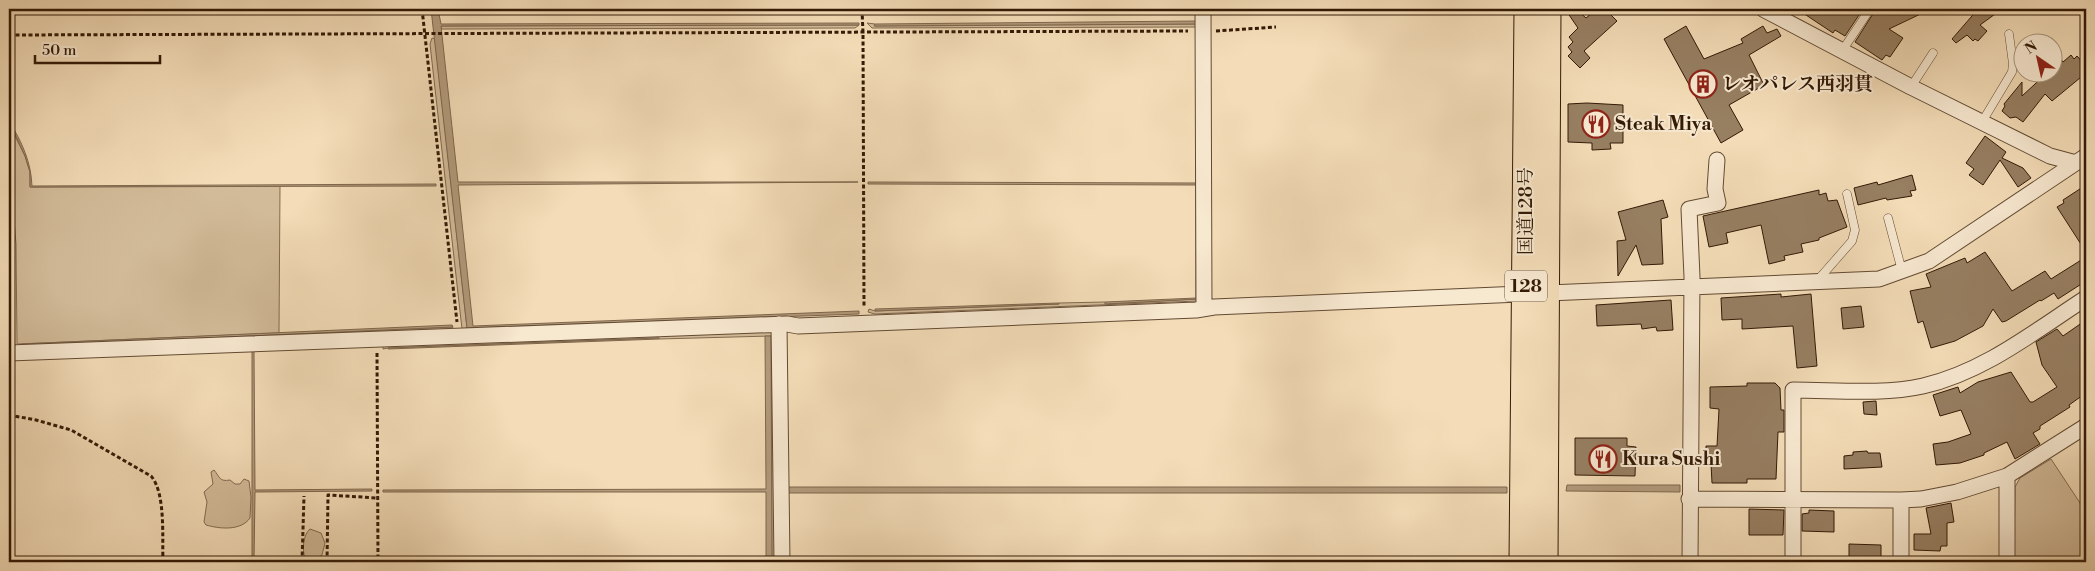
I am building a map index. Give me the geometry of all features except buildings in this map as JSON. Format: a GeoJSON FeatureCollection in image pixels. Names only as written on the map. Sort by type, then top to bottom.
{"type":"FeatureCollection","features":[{"type":"Feature","properties":{"kind":"highway","name":"国道128号"},"geometry":{"type":"LineString","coordinates":[[1527,9],[1545,562]]}},
{"type":"Feature","properties":{"kind":"highway","name":"国道128号"},"geometry":{"type":"LineString","coordinates":[[1522,562],[1548,9]]}},
{"type":"Feature","properties":{"kind":"street"},"geometry":{"type":"LineString","coordinates":[[1204,9],[1204,308]]}},
{"type":"Feature","properties":{"kind":"street"},"geometry":{"type":"LineString","coordinates":[[1773,11],[1842,51],[2050,156],[2081,160]]}},
{"type":"Feature","properties":{"kind":"street"},"geometry":{"type":"LineString","coordinates":[[1690,562],[1692,277],[1690,209],[1718,202],[1715,190],[1717,160]]}},
{"type":"Feature","properties":{"kind":"street"},"geometry":{"type":"LineString","coordinates":[[9,353],[779,324],[798,326],[864,324],[1878,279],[1929,261],[2081,160]]}},
{"type":"Feature","properties":{"kind":"street"},"geometry":{"type":"LineString","coordinates":[[1793,562],[1793,390],[1897,389],[1922,386],[1950,378],[2004,352],[2086,298]]}},
{"type":"Feature","properties":{"kind":"street"},"geometry":{"type":"LineString","coordinates":[[779,324],[782,562]]}},
{"type":"Feature","properties":{"kind":"street"},"geometry":{"type":"LineString","coordinates":[[1689,499],[1921,499],[1957,492],[2007,476],[2086,426]]}},
{"type":"Feature","properties":{"kind":"street"},"geometry":{"type":"LineString","coordinates":[[2007,476],[2007,562]]}},
{"type":"Feature","properties":{"kind":"street"},"geometry":{"type":"LineString","coordinates":[[1901,562],[1902,500]]}},
{"type":"Feature","properties":{"kind":"lane"},"geometry":{"type":"LineString","coordinates":[[1842,51],[1870,9]]}},
{"type":"Feature","properties":{"kind":"lane"},"geometry":{"type":"LineString","coordinates":[[1982,122],[2012,72],[2013,64],[2009,34]]}},
{"type":"Feature","properties":{"kind":"lane"},"geometry":{"type":"LineString","coordinates":[[1911,87],[1933,52]]}},
{"type":"Feature","properties":{"kind":"lane"},"geometry":{"type":"LineString","coordinates":[[1816,282],[1852,241],[1855,230],[1847,194]]}},
{"type":"Feature","properties":{"kind":"lane"},"geometry":{"type":"LineString","coordinates":[[1888,218],[1902,271]]}},
{"type":"Feature","properties":{"kind":"path"},"geometry":{"type":"LineString","coordinates":[[422,9],[459,335]]}},
{"type":"Feature","properties":{"kind":"path"},"geometry":{"type":"LineString","coordinates":[[862,9],[864,33],[864,324]]}},
{"type":"Feature","properties":{"kind":"path"},"geometry":{"type":"LineString","coordinates":[[9,35],[424,32],[1204,32],[1276,28]]}},
{"type":"Feature","properties":{"kind":"path"},"geometry":{"type":"LineString","coordinates":[[378,338],[378,562]]}},
{"type":"Feature","properties":{"kind":"path"},"geometry":{"type":"LineString","coordinates":[[9,416],[43,422],[71,430],[151,476],[157,484],[161,510],[163,562]]}},
{"type":"Feature","properties":{"kind":"path"},"geometry":{"type":"LineString","coordinates":[[327,562],[328,495],[378,498]]}},
{"type":"Feature","properties":{"kind":"path"},"geometry":{"type":"LineString","coordinates":[[302,562],[304,496]]}},
{"type":"Feature","properties":{"kind":"shaded area"},"geometry":{"type":"Polygon","coordinates":[[[431,9],[438,9],[441,24],[859,23],[859,25],[441,26],[458,182],[858,182],[458,185],[473,326],[859,311],[859,314],[467,328],[431,9]]]}},
{"type":"Feature","properties":{"kind":"shaded area"},"geometry":{"type":"Polygon","coordinates":[[[1196,21],[1197,24],[874,26],[875,24],[1196,21]]]}},
{"type":"Feature","properties":{"kind":"shaded area"},"geometry":{"type":"Polygon","coordinates":[[[867,23],[875,24],[875,26],[1197,24],[1195,27],[872,28],[867,23]]]}},
{"type":"Feature","properties":{"kind":"shaded area"},"geometry":{"type":"Polygon","coordinates":[[[859,25],[855,28],[441,29],[441,26],[859,25]]]}},
{"type":"Feature","properties":{"kind":"shaded area"},"geometry":{"type":"Polygon","coordinates":[[[432,38],[435,39],[467,328],[462,329],[430,44],[432,38]]]}},
{"type":"Feature","properties":{"kind":"shaded area"},"geometry":{"type":"Polygon","coordinates":[[[1197,39],[1199,39],[1198,299],[1105,304],[1105,302],[1196,298],[1196,185],[868,184],[868,182],[1196,183],[1197,39]]]}},
{"type":"Feature","properties":{"kind":"shaded area"},"geometry":{"type":"Polygon","coordinates":[[[9,121],[25,152],[30,169],[32,186],[436,184],[436,186],[30,187],[30,172],[25,156],[9,121]]]}},
{"type":"Feature","properties":{"kind":"shaded area"},"geometry":{"type":"Polygon","coordinates":[[[9,124],[25,156],[30,172],[30,187],[280,186],[279,333],[17,344],[16,244],[9,160],[9,124]]]}},
{"type":"Feature","properties":{"kind":"shaded area"},"geometry":{"type":"Polygon","coordinates":[[[1198,299],[1197,301],[875,314],[868,312],[869,309],[875,311],[1059,303],[1105,302],[1106,304],[1198,299]]]}},
{"type":"Feature","properties":{"kind":"shaded area"},"geometry":{"type":"Polygon","coordinates":[[[1059,304],[875,311],[875,309],[1059,304]]]}},
{"type":"Feature","properties":{"kind":"shaded area"},"geometry":{"type":"Polygon","coordinates":[[[452,325],[453,329],[23,346],[452,327],[452,325]]]}},
{"type":"Feature","properties":{"kind":"shaded area"},"geometry":{"type":"Polygon","coordinates":[[[452,325],[453,327],[23,346],[22,344],[452,325]]]}},
{"type":"Feature","properties":{"kind":"shaded area"},"geometry":{"type":"Polygon","coordinates":[[[772,330],[775,562],[772,562],[771,336],[659,338],[383,349],[383,346],[772,330]]]}},
{"type":"Feature","properties":{"kind":"shaded area"},"geometry":{"type":"Polygon","coordinates":[[[765,336],[771,336],[772,562],[766,562],[766,492],[383,492],[383,490],[766,489],[765,336]]]}},
{"type":"Feature","properties":{"kind":"shaded area"},"geometry":{"type":"Polygon","coordinates":[[[659,339],[388,349],[388,348],[659,339]]]}},
{"type":"Feature","properties":{"kind":"shaded area"},"geometry":{"type":"Polygon","coordinates":[[[254,350],[255,490],[372,489],[372,491],[255,492],[254,562],[252,562],[252,351],[254,350]]]}},
{"type":"Feature","properties":{"kind":"shaded area"},"geometry":{"type":"Polygon","coordinates":[[[2051,459],[2086,512],[2086,562],[2014,562],[2015,487],[2020,478],[2051,459]]]}},
{"type":"Feature","properties":{"kind":"shaded area"},"geometry":{"type":"Polygon","coordinates":[[[214,470],[222,480],[230,480],[235,484],[240,484],[244,479],[249,481],[251,497],[250,518],[241,525],[224,528],[206,525],[204,522],[207,502],[204,492],[213,484],[211,472],[214,470]]]}},
{"type":"Feature","properties":{"kind":"shaded area"},"geometry":{"type":"Polygon","coordinates":[[[1567,485],[1680,485],[1680,492],[1566,491],[1567,485]]]}},
{"type":"Feature","properties":{"kind":"shaded area"},"geometry":{"type":"Polygon","coordinates":[[[787,487],[1507,487],[1507,493],[786,493],[787,487]]]}},
{"type":"Feature","properties":{"kind":"shaded area"},"geometry":{"type":"Polygon","coordinates":[[[310,529],[321,533],[325,543],[322,555],[314,560],[305,558],[304,551],[305,538],[310,529]]]}},
{"type":"Feature","properties":{"kind":"place","name":"レオパレス西羽貫"},"geometry":{"type":"Point","coordinates":[1703,84]}},
{"type":"Feature","properties":{"kind":"place","name":"Steak Miya"},"geometry":{"type":"Point","coordinates":[1596,124]}},
{"type":"Feature","properties":{"kind":"place","name":"Kura Sushi"},"geometry":{"type":"Point","coordinates":[1603,459]}}]}
